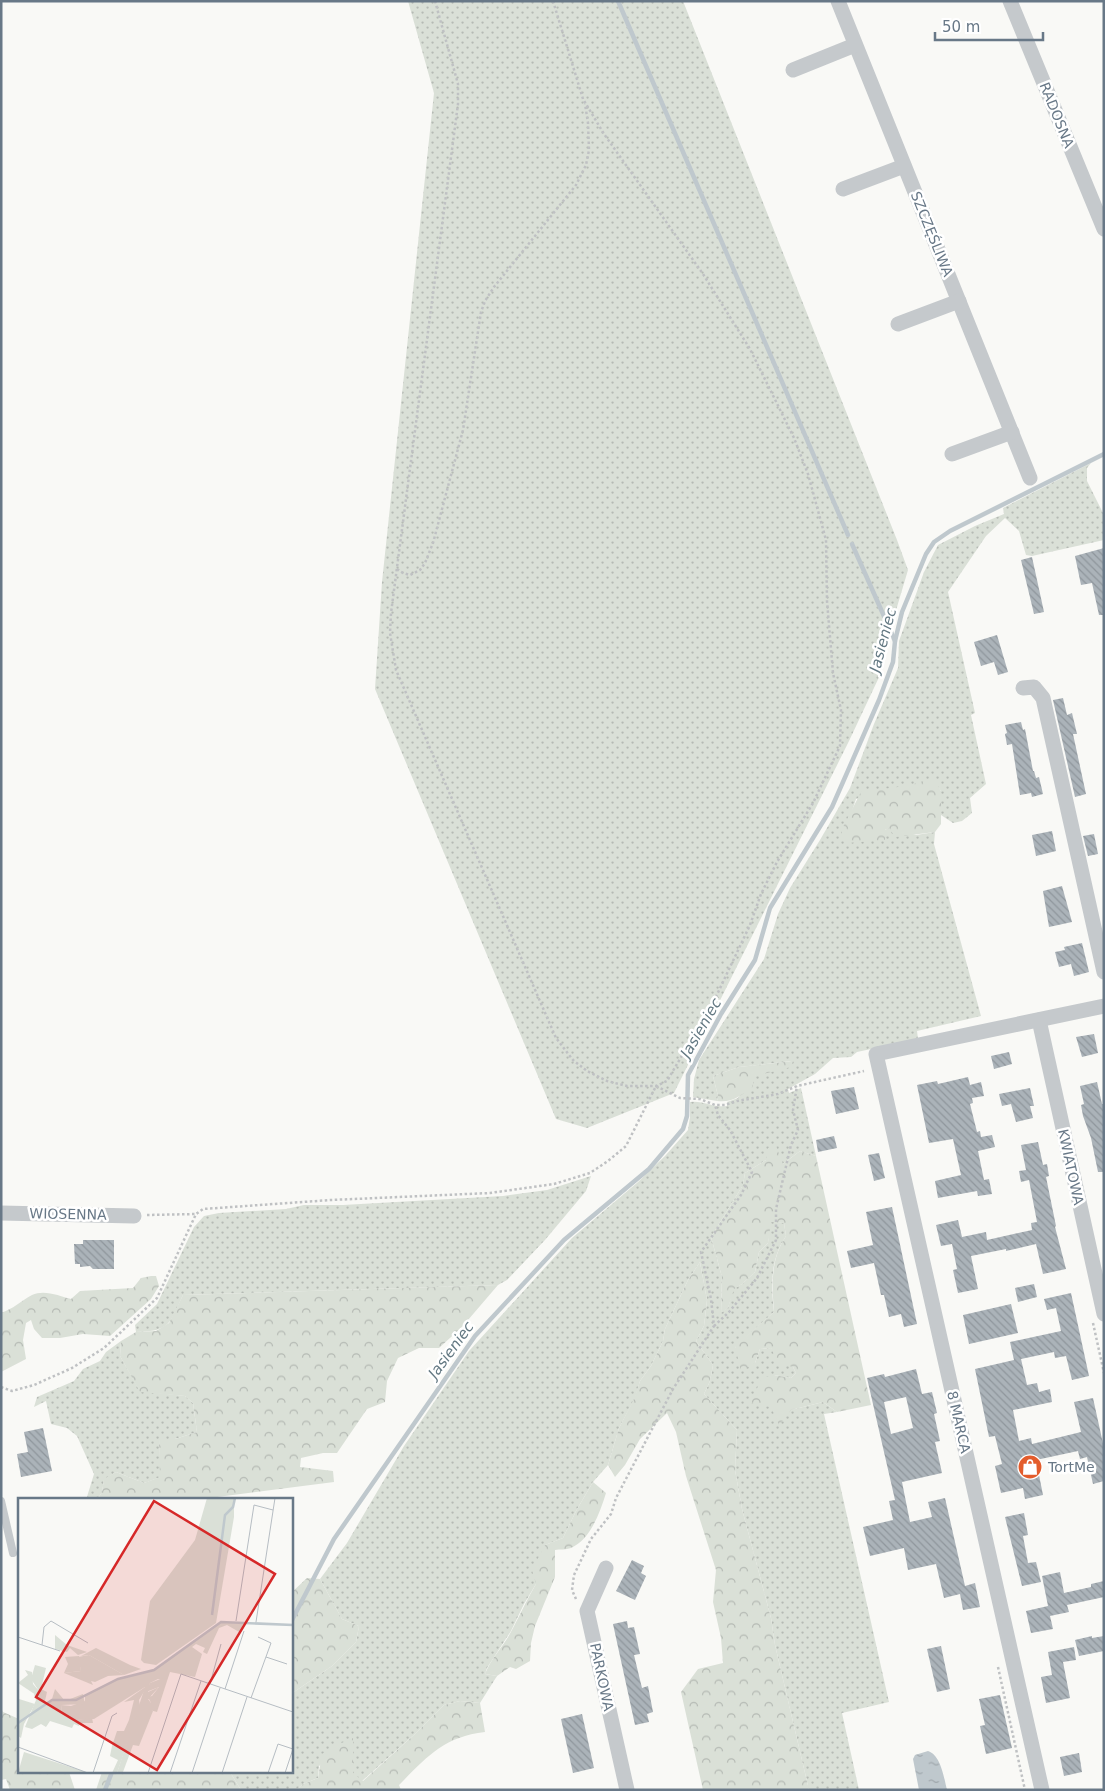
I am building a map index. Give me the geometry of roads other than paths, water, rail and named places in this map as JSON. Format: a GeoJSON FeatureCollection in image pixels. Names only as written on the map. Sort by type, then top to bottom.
{"type":"FeatureCollection","features":[{"type":"Feature","properties":{"kind":"street","name":"SZCZĘŚLIWA"},"geometry":{"type":"LineString","coordinates":[[838,1],[1030,478]]}},
{"type":"Feature","properties":{"kind":"street","name":"RADOSNA"},"geometry":{"type":"LineString","coordinates":[[1010,1],[1104,229]]}},
{"type":"Feature","properties":{"kind":"street"},"geometry":{"type":"LineString","coordinates":[[793,70],[855,45]]}},
{"type":"Feature","properties":{"kind":"street"},"geometry":{"type":"LineString","coordinates":[[843,189],[904,166]]}},
{"type":"Feature","properties":{"kind":"street"},"geometry":{"type":"LineString","coordinates":[[898,324],[959,301]]}},
{"type":"Feature","properties":{"kind":"street"},"geometry":{"type":"LineString","coordinates":[[952,454],[1012,432]]}},
{"type":"Feature","properties":{"kind":"street"},"geometry":{"type":"LineString","coordinates":[[1023,688],[1034,687],[1043,698],[1104,972]]}},
{"type":"Feature","properties":{"kind":"street"},"geometry":{"type":"LineString","coordinates":[[1039,1020],[1104,1006]]}},
{"type":"Feature","properties":{"kind":"street","name":"8 MARCA"},"geometry":{"type":"LineString","coordinates":[[1039,1020],[876,1054],[1042,1790]]}},
{"type":"Feature","properties":{"kind":"street","name":"KWIATOWA"},"geometry":{"type":"LineString","coordinates":[[1039,1020],[1104,1314]]}},
{"type":"Feature","properties":{"kind":"street","name":"WIOSENNA"},"geometry":{"type":"LineString","coordinates":[[1,1213],[134,1216]]}},
{"type":"Feature","properties":{"kind":"street","name":"PARKOWA"},"geometry":{"type":"LineString","coordinates":[[606,1568],[588,1611],[627,1790]]}},
{"type":"Feature","properties":{"kind":"lane"},"geometry":{"type":"LineString","coordinates":[[1,1502],[13,1552]]}},
{"type":"Feature","properties":{"kind":"water"},"geometry":{"type":"Polygon","coordinates":[[[928,1751],[939,1762],[947,1790],[919,1790],[913,1759],[915,1755],[928,1751]]]}},
{"type":"Feature","properties":{"kind":"waterway"},"geometry":{"type":"LineString","coordinates":[[618,1],[848,535]]}},
{"type":"Feature","properties":{"kind":"waterway","name":"Jasieniec"},"geometry":{"type":"LineString","coordinates":[[292,1620],[334,1539],[475,1336],[564,1240],[649,1169],[683,1129],[687,1116],[688,1075],[721,1014],[755,960],[770,908],[832,807],[879,700],[893,662],[895,641],[902,612],[926,554],[934,542],[950,531],[1104,454]]}},
{"type":"Feature","properties":{"kind":"waterway"},"geometry":{"type":"LineString","coordinates":[[852,544],[895,641]]}},
{"type":"Feature","properties":{"kind":"waterway","name":"Jasieniec"},"geometry":{"type":"LineString","coordinates":[[105,1790],[111,1774]]}},
{"type":"Feature","properties":{"kind":"place","name":"TortMe"},"geometry":{"type":"Point","coordinates":[1030,1467]}}]}
